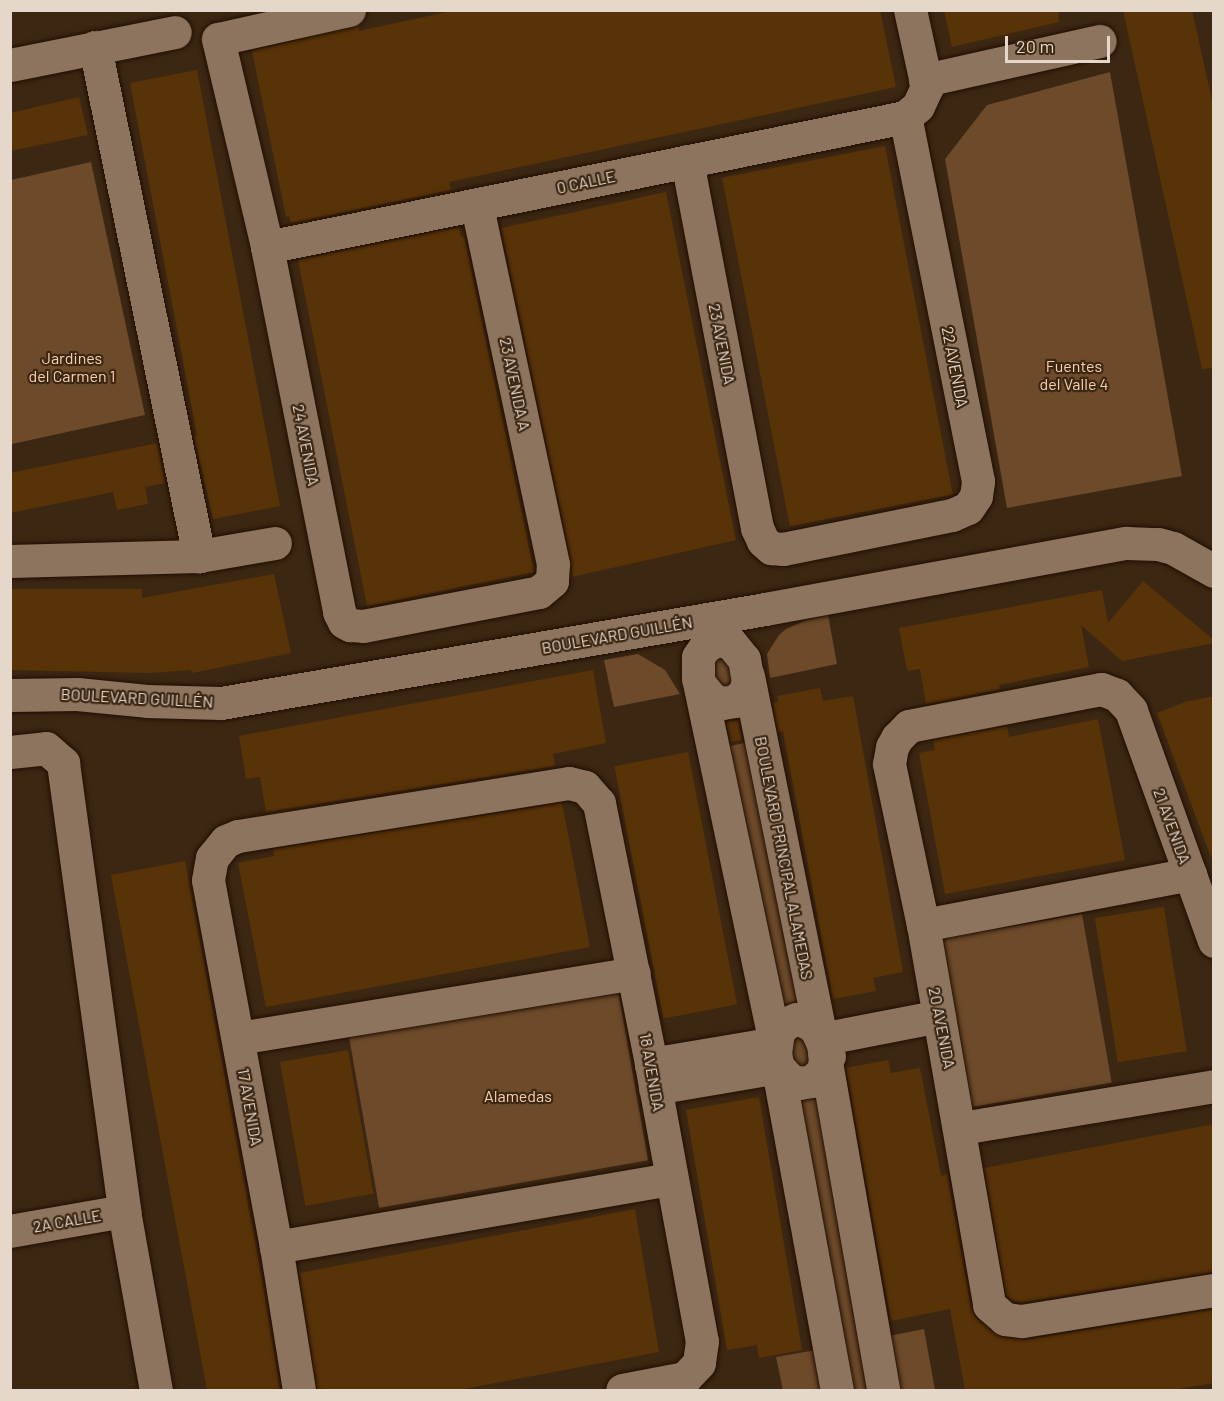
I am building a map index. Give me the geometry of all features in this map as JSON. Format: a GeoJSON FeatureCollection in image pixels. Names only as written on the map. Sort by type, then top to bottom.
{"type":"FeatureCollection","features":[{"type":"Feature","properties":{"kind":"street","name":"24 AVENIDA"},"geometry":{"type":"LineString","coordinates":[[349,10],[218,39],[267,248],[339,612],[344,622],[363,626],[538,592],[552,581],[553,564]]}},
{"type":"Feature","properties":{"kind":"street"},"geometry":{"type":"LineString","coordinates":[[904,117],[918,106],[927,87],[910,10]]}},
{"type":"Feature","properties":{"kind":"street"},"geometry":{"type":"LineString","coordinates":[[10,65],[175,32]]}},
{"type":"Feature","properties":{"kind":"street"},"geometry":{"type":"LineString","coordinates":[[926,80],[1100,41]]}},
{"type":"Feature","properties":{"kind":"street"},"geometry":{"type":"LineString","coordinates":[[95,47],[199,556]]}},
{"type":"Feature","properties":{"kind":"street","name":"0 CALLE"},"geometry":{"type":"LineString","coordinates":[[267,248],[904,117]]}},
{"type":"Feature","properties":{"kind":"street","name":"22 AVENIDA"},"geometry":{"type":"LineString","coordinates":[[757,528],[763,541],[771,548],[783,549],[952,515],[968,508],[976,496],[978,481],[904,117]]}},
{"type":"Feature","properties":{"kind":"street","name":"23 AVENIDA"},"geometry":{"type":"LineString","coordinates":[[687,161],[757,528]]}},
{"type":"Feature","properties":{"kind":"street","name":"23 AVENIDA A"},"geometry":{"type":"LineString","coordinates":[[477,205],[553,564]]}},
{"type":"Feature","properties":{"kind":"street"},"geometry":{"type":"LineString","coordinates":[[10,561],[199,556],[275,543]]}},
{"type":"Feature","properties":{"kind":"street","name":"BOULEVARD GUILLÉN"},"geometry":{"type":"LineString","coordinates":[[10,695],[77,694],[147,701],[221,703],[652,629],[1126,543],[1158,543],[1188,554],[1214,571]]}},
{"type":"Feature","properties":{"kind":"street"},"geometry":{"type":"LineString","coordinates":[[652,629],[678,645],[712,699],[729,703],[744,693],[747,670],[744,631],[754,616],[765,609]]}},
{"type":"Feature","properties":{"kind":"street","name":"BOULEVARD PRINCIPAL ALAMEDAS"},"geometry":{"type":"LineString","coordinates":[[699,680],[700,652],[715,640],[723,640],[735,646],[747,670],[823,1048],[884,1390]]}},
{"type":"Feature","properties":{"kind":"street"},"geometry":{"type":"LineString","coordinates":[[699,680],[776,1055],[837,1390]]}},
{"type":"Feature","properties":{"kind":"street","name":"21 AVENIDA"},"geometry":{"type":"LineString","coordinates":[[889,764],[892,747],[901,733],[909,726],[1101,689],[1117,695],[1131,710],[1214,941]]}},
{"type":"Feature","properties":{"kind":"street"},"geometry":{"type":"LineString","coordinates":[[10,752],[46,748],[63,763],[124,1211],[156,1390]]}},
{"type":"Feature","properties":{"kind":"street","name":"20 AVENIDA"},"geometry":{"type":"LineString","coordinates":[[889,764],[923,925],[961,1128],[986,1294],[996,1313],[1008,1320],[1022,1321],[1214,1290]]}},
{"type":"Feature","properties":{"kind":"street","name":"18 AVENIDA"},"geometry":{"type":"LineString","coordinates":[[238,836],[569,783],[585,788],[599,803],[634,973],[702,1341],[699,1363],[685,1378],[622,1390]]}},
{"type":"Feature","properties":{"kind":"street","name":"17 AVENIDA"},"geometry":{"type":"LineString","coordinates":[[238,836],[225,842],[215,852],[210,864],[208,880],[276,1247],[299,1390]]}},
{"type":"Feature","properties":{"kind":"street"},"geometry":{"type":"LineString","coordinates":[[923,925],[1190,874]]}},
{"type":"Feature","properties":{"kind":"street"},"geometry":{"type":"LineString","coordinates":[[238,1038],[634,973]]}},
{"type":"Feature","properties":{"kind":"street"},"geometry":{"type":"LineString","coordinates":[[796,1019],[812,1026],[823,1048],[822,1072],[807,1083],[789,1079],[776,1055],[781,1028],[796,1019]]}},
{"type":"Feature","properties":{"kind":"street"},"geometry":{"type":"LineString","coordinates":[[823,1048],[941,1025]]}},
{"type":"Feature","properties":{"kind":"street"},"geometry":{"type":"LineString","coordinates":[[653,1076],[776,1055]]}},
{"type":"Feature","properties":{"kind":"street"},"geometry":{"type":"LineString","coordinates":[[961,1128],[1214,1086]]}},
{"type":"Feature","properties":{"kind":"street"},"geometry":{"type":"LineString","coordinates":[[276,1247],[671,1179]]}},
{"type":"Feature","properties":{"kind":"street","name":"2A CALLE"},"geometry":{"type":"LineString","coordinates":[[10,1231],[124,1211]]}},
{"type":"Feature","properties":{"kind":"green space","name":"Fuentes del Valle 4"},"geometry":{"type":"Polygon","coordinates":[[[1110,72],[1182,476],[1007,508],[945,159],[987,105],[1110,72]]]}},
{"type":"Feature","properties":{"kind":"green space","name":"Jardines del Carmen 1"},"geometry":{"type":"Polygon","coordinates":[[[91,162],[145,415],[12,444],[11,180],[91,162]]]}},
{"type":"Feature","properties":{"kind":"green space"},"geometry":{"type":"Polygon","coordinates":[[[828,615],[837,664],[770,678],[767,654],[779,635],[786,629],[807,620],[828,615]]]}},
{"type":"Feature","properties":{"kind":"green space"},"geometry":{"type":"Polygon","coordinates":[[[709,652],[741,663],[724,697],[705,659],[709,652]]]}},
{"type":"Feature","properties":{"kind":"green space"},"geometry":{"type":"Polygon","coordinates":[[[638,654],[665,670],[680,694],[614,707],[604,660],[638,654]]]}},
{"type":"Feature","properties":{"kind":"green space"},"geometry":{"type":"Polygon","coordinates":[[[754,741],[810,1003],[776,1010],[721,748],[754,741]]]}},
{"type":"Feature","properties":{"kind":"green space"},"geometry":{"type":"Polygon","coordinates":[[[1082,914],[1112,1082],[972,1107],[942,939],[1082,914]]]}},
{"type":"Feature","properties":{"kind":"green space","name":"Alamedas"},"geometry":{"type":"Polygon","coordinates":[[[618,990],[648,1160],[379,1208],[349,1037],[618,990]]]}},
{"type":"Feature","properties":{"kind":"green space"},"geometry":{"type":"Polygon","coordinates":[[[786,1032],[819,1043],[801,1077],[782,1039],[786,1032]]]}},
{"type":"Feature","properties":{"kind":"green space"},"geometry":{"type":"Polygon","coordinates":[[[824,1091],[877,1390],[841,1390],[790,1097],[824,1091]]]}},
{"type":"Feature","properties":{"kind":"green space"},"geometry":{"type":"Polygon","coordinates":[[[924,1329],[935,1390],[894,1390],[884,1337],[924,1329]]]}},
{"type":"Feature","properties":{"kind":"green space"},"geometry":{"type":"Polygon","coordinates":[[[816,1350],[824,1390],[783,1390],[776,1357],[816,1350]]]}},
{"type":"Feature","properties":{"kind":"building"},"geometry":{"type":"Polygon","coordinates":[[[456,10],[880,10],[896,87],[449,182],[451,190],[291,223],[289,216],[286,217],[252,51],[359,25],[359,31],[456,10]]]}},
{"type":"Feature","properties":{"kind":"building"},"geometry":{"type":"Polygon","coordinates":[[[944,10],[1058,10],[1059,22],[952,47],[944,10]]]}},
{"type":"Feature","properties":{"kind":"building"},"geometry":{"type":"Polygon","coordinates":[[[1123,10],[1192,10],[1214,109],[1214,368],[1202,369],[1123,10]]]}},
{"type":"Feature","properties":{"kind":"building"},"geometry":{"type":"Polygon","coordinates":[[[197,70],[280,506],[213,519],[194,436],[197,435],[130,83],[197,70]]]}},
{"type":"Feature","properties":{"kind":"building"},"geometry":{"type":"Polygon","coordinates":[[[79,97],[88,135],[10,151],[10,113],[79,97]]]}},
{"type":"Feature","properties":{"kind":"building"},"geometry":{"type":"Polygon","coordinates":[[[885,146],[953,494],[790,526],[722,178],[885,146]]]}},
{"type":"Feature","properties":{"kind":"building"},"geometry":{"type":"Polygon","coordinates":[[[666,192],[736,540],[572,577],[571,560],[501,228],[666,192]]]}},
{"type":"Feature","properties":{"kind":"building"},"geometry":{"type":"Polygon","coordinates":[[[459,227],[461,237],[464,236],[534,572],[367,606],[298,260],[459,227]]]}},
{"type":"Feature","properties":{"kind":"building"},"geometry":{"type":"Polygon","coordinates":[[[157,443],[165,483],[145,487],[148,504],[117,510],[113,492],[10,513],[10,473],[157,443]]]}},
{"type":"Feature","properties":{"kind":"building"},"geometry":{"type":"Polygon","coordinates":[[[274,574],[291,653],[192,673],[191,670],[149,673],[10,670],[10,589],[142,589],[142,598],[274,574]]]}},
{"type":"Feature","properties":{"kind":"building"},"geometry":{"type":"Polygon","coordinates":[[[1143,581],[1214,640],[1214,643],[1122,661],[1081,625],[1089,667],[999,685],[1000,689],[926,704],[920,669],[907,671],[899,628],[1102,590],[1108,623],[1143,581]]]}},
{"type":"Feature","properties":{"kind":"building"},"geometry":{"type":"Polygon","coordinates":[[[593,670],[606,743],[553,754],[555,766],[266,812],[260,777],[246,779],[239,736],[593,670]]]}},
{"type":"Feature","properties":{"kind":"building"},"geometry":{"type":"Polygon","coordinates":[[[820,688],[823,701],[853,696],[903,972],[873,978],[876,991],[833,999],[783,731],[778,732],[773,703],[778,702],[777,696],[820,688]]]}},
{"type":"Feature","properties":{"kind":"building"},"geometry":{"type":"Polygon","coordinates":[[[1214,696],[1214,856],[1211,857],[1157,713],[1185,702],[1214,696]]]}},
{"type":"Feature","properties":{"kind":"building"},"geometry":{"type":"Polygon","coordinates":[[[1098,719],[1125,860],[945,894],[919,753],[935,750],[933,740],[1007,726],[1009,737],[1098,719]]]}},
{"type":"Feature","properties":{"kind":"building"},"geometry":{"type":"Polygon","coordinates":[[[738,720],[742,740],[730,742],[726,722],[738,720]]]}},
{"type":"Feature","properties":{"kind":"building"},"geometry":{"type":"Polygon","coordinates":[[[688,752],[737,1004],[663,1019],[614,766],[688,752]]]}},
{"type":"Feature","properties":{"kind":"building"},"geometry":{"type":"Polygon","coordinates":[[[562,803],[590,947],[266,1007],[238,863],[274,856],[273,849],[562,803]]]}},
{"type":"Feature","properties":{"kind":"building"},"geometry":{"type":"Polygon","coordinates":[[[185,861],[280,1390],[207,1390],[111,875],[185,861]]]}},
{"type":"Feature","properties":{"kind":"building"},"geometry":{"type":"Polygon","coordinates":[[[1164,907],[1187,1051],[1118,1062],[1095,918],[1164,907]]]}},
{"type":"Feature","properties":{"kind":"building"},"geometry":{"type":"Polygon","coordinates":[[[348,1050],[373,1194],[305,1206],[280,1062],[348,1050]]]}},
{"type":"Feature","properties":{"kind":"building"},"geometry":{"type":"Polygon","coordinates":[[[888,1060],[891,1073],[920,1068],[941,1176],[947,1174],[971,1308],[977,1319],[1002,1337],[1025,1340],[1214,1309],[1214,1383],[1171,1390],[965,1390],[950,1309],[891,1321],[846,1068],[888,1060]]]}},
{"type":"Feature","properties":{"kind":"building"},"geometry":{"type":"Polygon","coordinates":[[[759,1097],[802,1350],[759,1358],[757,1345],[727,1350],[686,1110],[759,1097]]]}},
{"type":"Feature","properties":{"kind":"building"},"geometry":{"type":"Polygon","coordinates":[[[1214,1124],[1214,1272],[1022,1302],[1013,1301],[1006,1295],[984,1168],[1214,1124]]]}},
{"type":"Feature","properties":{"kind":"building"},"geometry":{"type":"Polygon","coordinates":[[[635,1209],[659,1352],[459,1390],[317,1390],[299,1273],[635,1209]]]}}]}
